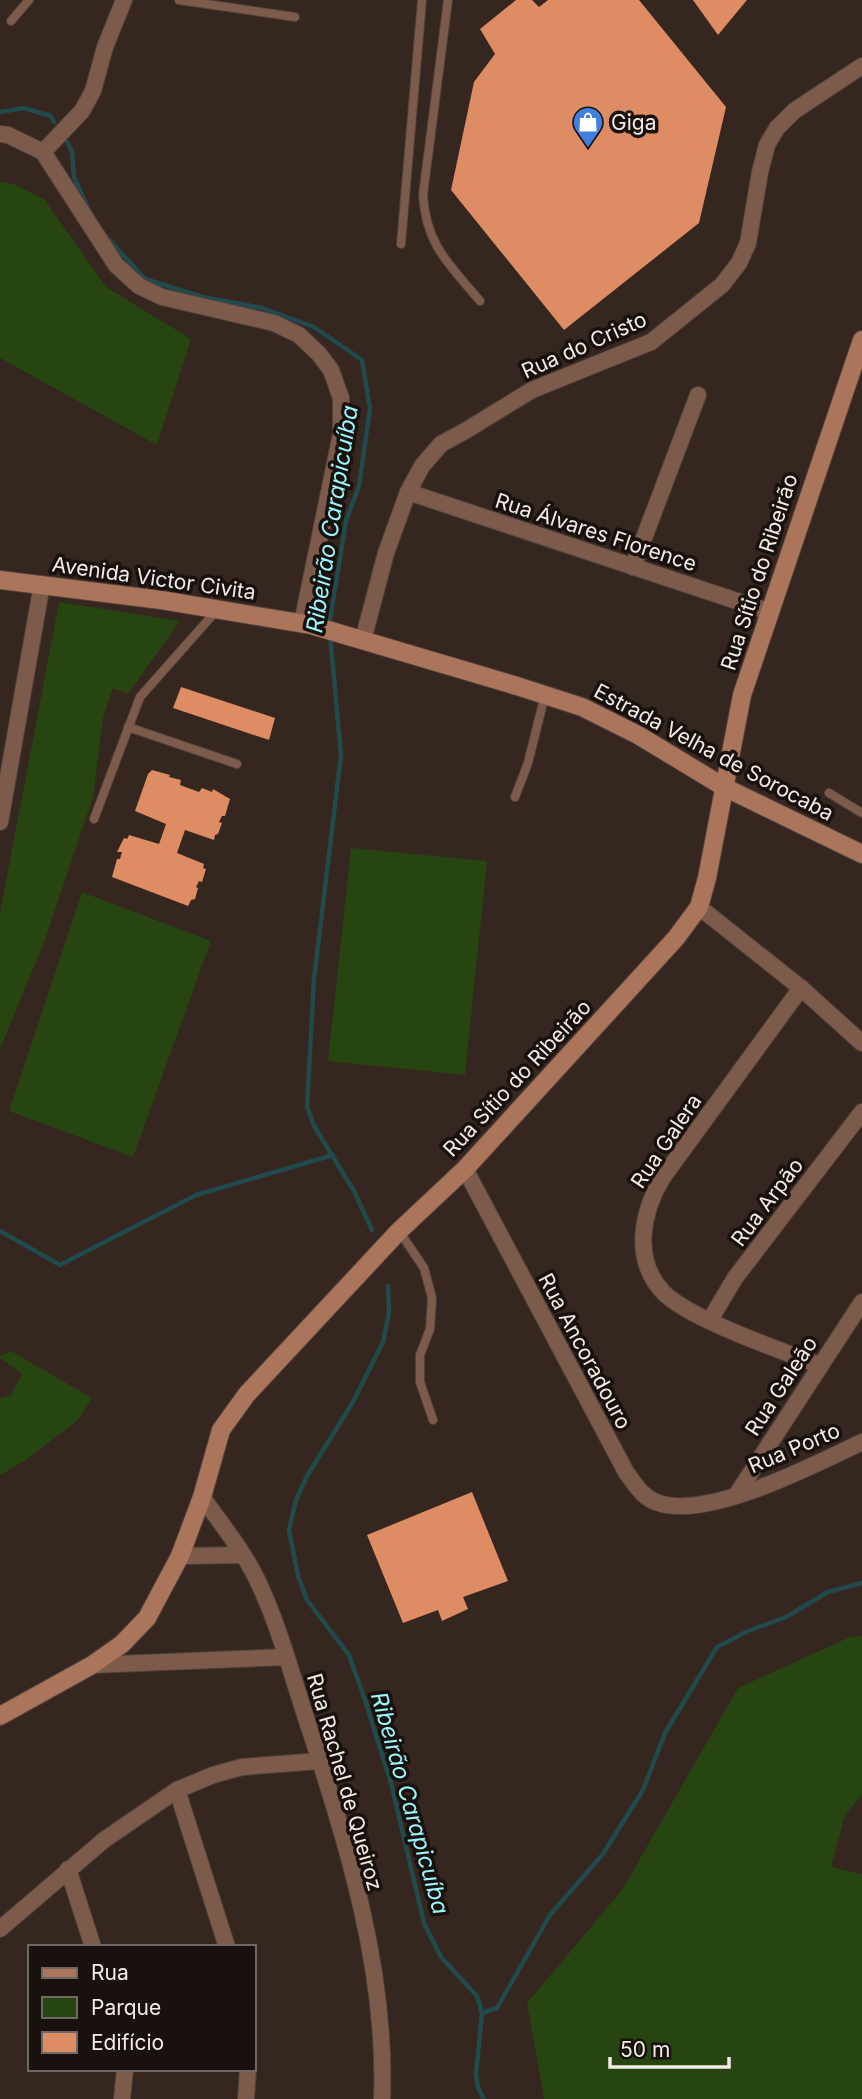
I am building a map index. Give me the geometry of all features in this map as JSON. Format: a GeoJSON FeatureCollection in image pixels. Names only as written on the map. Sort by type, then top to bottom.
{"type":"FeatureCollection","features":[{"type":"Feature","properties":{"kind":"main road","name":"Rua Sítio do Ribeirão"},"geometry":{"type":"LineString","coordinates":[[0,1716],[92,1665],[122,1644],[147,1618],[180,1556],[202,1497],[221,1430],[247,1394],[399,1231],[465,1169],[676,938],[699,907],[742,695],[862,340]]}},
{"type":"Feature","properties":{"kind":"main road","name":"Avenida Victor Civita"},"geometry":{"type":"LineString","coordinates":[[0,580],[306,624]]}},
{"type":"Feature","properties":{"kind":"main road","name":"Estrada Velha de Sorocaba"},"geometry":{"type":"LineString","coordinates":[[306,624],[582,707],[638,735],[724,787],[862,854]]}},
{"type":"Feature","properties":{"kind":"street"},"geometry":{"type":"LineString","coordinates":[[43,152],[82,111],[93,91],[105,47],[124,0]]}},
{"type":"Feature","properties":{"kind":"street","name":"Rua do Cristo"},"geometry":{"type":"LineString","coordinates":[[357,638],[408,492],[422,466],[441,444],[531,390],[651,342],[722,285],[739,263],[748,243],[760,172],[767,145],[777,128],[794,111],[862,66]]}},
{"type":"Feature","properties":{"kind":"street"},"geometry":{"type":"LineString","coordinates":[[0,134],[43,152],[116,265],[139,286],[162,296],[274,323],[299,335],[331,370],[341,398],[341,434],[306,624]]}},
{"type":"Feature","properties":{"kind":"street"},"geometry":{"type":"LineString","coordinates":[[633,567],[698,395]]}},
{"type":"Feature","properties":{"kind":"street","name":"Rua Álvares Florence"},"geometry":{"type":"LineString","coordinates":[[408,492],[769,612]]}},
{"type":"Feature","properties":{"kind":"street"},"geometry":{"type":"LineString","coordinates":[[0,822],[42,584]]}},
{"type":"Feature","properties":{"kind":"street"},"geometry":{"type":"LineString","coordinates":[[699,907],[801,988],[862,1043]]}},
{"type":"Feature","properties":{"kind":"street","name":"Rua Galera"},"geometry":{"type":"LineString","coordinates":[[801,988],[663,1177],[651,1197],[643,1225],[643,1251],[651,1275],[673,1301],[710,1320],[819,1366]]}},
{"type":"Feature","properties":{"kind":"street","name":"Rua Arpão"},"geometry":{"type":"LineString","coordinates":[[710,1320],[735,1278],[862,1112]]}},
{"type":"Feature","properties":{"kind":"street","name":"Rua Ancoradouro"},"geometry":{"type":"LineString","coordinates":[[465,1169],[626,1472],[642,1494],[657,1503],[677,1506],[703,1505]]}},
{"type":"Feature","properties":{"kind":"street","name":"Rua Galeão"},"geometry":{"type":"LineString","coordinates":[[737,1494],[862,1302]]}},
{"type":"Feature","properties":{"kind":"street","name":"Rua Porto"},"geometry":{"type":"LineString","coordinates":[[703,1505],[791,1476],[862,1441]]}},
{"type":"Feature","properties":{"kind":"street","name":"Rua Rachel de Queiroz"},"geometry":{"type":"LineString","coordinates":[[202,1497],[260,1584],[345,1840],[370,1948],[382,2041],[382,2099]]}},
{"type":"Feature","properties":{"kind":"street"},"geometry":{"type":"LineString","coordinates":[[180,1556],[243,1555]]}},
{"type":"Feature","properties":{"kind":"street"},"geometry":{"type":"LineString","coordinates":[[92,1665],[286,1657]]}},
{"type":"Feature","properties":{"kind":"street"},"geometry":{"type":"LineString","coordinates":[[0,1929],[104,1840],[177,1790],[213,1774],[242,1767],[320,1761]]}},
{"type":"Feature","properties":{"kind":"street"},"geometry":{"type":"LineString","coordinates":[[177,1790],[226,1945]]}},
{"type":"Feature","properties":{"kind":"street"},"geometry":{"type":"LineString","coordinates":[[68,1869],[92,1945]]}},
{"type":"Feature","properties":{"kind":"street"},"geometry":{"type":"LineString","coordinates":[[122,2099],[125,2071]]}},
{"type":"Feature","properties":{"kind":"street"},"geometry":{"type":"LineString","coordinates":[[246,2099],[248,2071]]}},
{"type":"Feature","properties":{"kind":"lane"},"geometry":{"type":"LineString","coordinates":[[10,22],[29,0]]}},
{"type":"Feature","properties":{"kind":"lane"},"geometry":{"type":"LineString","coordinates":[[179,0],[295,17]]}},
{"type":"Feature","properties":{"kind":"lane"},"geometry":{"type":"LineString","coordinates":[[401,244],[422,0]]}},
{"type":"Feature","properties":{"kind":"lane"},"geometry":{"type":"LineString","coordinates":[[448,0],[423,195],[425,215],[428,231],[443,257],[480,301]]}},
{"type":"Feature","properties":{"kind":"lane"},"geometry":{"type":"LineString","coordinates":[[94,819],[140,697],[217,610]]}},
{"type":"Feature","properties":{"kind":"lane"},"geometry":{"type":"LineString","coordinates":[[515,797],[528,763],[545,695]]}},
{"type":"Feature","properties":{"kind":"lane"},"geometry":{"type":"LineString","coordinates":[[128,727],[237,764]]}},
{"type":"Feature","properties":{"kind":"lane"},"geometry":{"type":"LineString","coordinates":[[829,793],[862,813]]}},
{"type":"Feature","properties":{"kind":"lane"},"geometry":{"type":"LineString","coordinates":[[399,1231],[424,1268],[432,1298],[430,1329],[420,1354],[420,1381],[433,1420]]}},
{"type":"Feature","properties":{"kind":"green space"},"geometry":{"type":"Polygon","coordinates":[[[0,182],[13,184],[44,199],[106,287],[191,339],[157,445],[0,358],[0,182]]]}},
{"type":"Feature","properties":{"kind":"green space"},"geometry":{"type":"Polygon","coordinates":[[[59,602],[180,621],[128,694],[113,688],[103,718],[93,797],[45,940],[0,1049],[0,913],[59,602]]]}},
{"type":"Feature","properties":{"kind":"green space"},"geometry":{"type":"Polygon","coordinates":[[[351,848],[487,861],[465,1075],[328,1061],[351,848]]]}},
{"type":"Feature","properties":{"kind":"green space"},"geometry":{"type":"Polygon","coordinates":[[[82,892],[211,941],[133,1157],[9,1111],[82,892]]]}},
{"type":"Feature","properties":{"kind":"green space"},"geometry":{"type":"Polygon","coordinates":[[[11,1351],[92,1398],[78,1420],[26,1460],[0,1475],[0,1398],[11,1395],[22,1374],[0,1358],[11,1351]]]}},
{"type":"Feature","properties":{"kind":"green space"},"geometry":{"type":"Polygon","coordinates":[[[862,1636],[862,1795],[845,1815],[831,1867],[862,1874],[862,2099],[544,2099],[527,2003],[622,1890],[738,1688],[850,1637],[862,1636]]]}},
{"type":"Feature","properties":{"kind":"building","name":"Giga"},"geometry":{"type":"Polygon","coordinates":[[[516,0],[532,0],[539,7],[548,0],[639,0],[726,107],[699,223],[564,330],[451,190],[474,82],[495,54],[480,29],[516,0]]]}},
{"type":"Feature","properties":{"kind":"building"},"geometry":{"type":"Polygon","coordinates":[[[693,0],[747,0],[718,35],[693,0]]]}},
{"type":"Feature","properties":{"kind":"building"},"geometry":{"type":"Polygon","coordinates":[[[181,687],[275,718],[269,740],[173,708],[181,687]]]}},
{"type":"Feature","properties":{"kind":"building"},"geometry":{"type":"Polygon","coordinates":[[[152,770],[181,780],[180,785],[199,792],[202,788],[212,792],[213,789],[230,799],[214,840],[185,830],[177,853],[204,864],[203,868],[206,869],[202,882],[199,881],[196,887],[195,899],[191,900],[188,906],[112,877],[122,852],[117,852],[124,838],[127,839],[129,835],[159,844],[166,824],[135,811],[148,774],[152,770]]]}},
{"type":"Feature","properties":{"kind":"building"},"geometry":{"type":"Polygon","coordinates":[[[472,1492],[508,1581],[463,1597],[468,1609],[442,1621],[438,1610],[403,1623],[367,1535],[472,1492]]]}},
{"type":"Feature","properties":{"kind":"waterway","name":"Ribeirão Carapicuíba"},"geometry":{"type":"LineString","coordinates":[[0,112],[24,108],[51,116],[54,122]]}},
{"type":"Feature","properties":{"kind":"waterway","name":"Ribeirão Carapicuíba"},"geometry":{"type":"LineString","coordinates":[[67,142],[72,152],[74,177],[89,210]]}},
{"type":"Feature","properties":{"kind":"waterway","name":"Ribeirão Carapicuíba"},"geometry":{"type":"LineString","coordinates":[[105,235],[145,279],[203,297],[262,308],[314,327],[362,360],[370,409],[359,486],[346,521],[329,626]]}},
{"type":"Feature","properties":{"kind":"waterway","name":"Ribeirão Carapicuíba"},"geometry":{"type":"LineString","coordinates":[[330,635],[341,755],[314,979],[307,1107],[314,1126],[354,1191],[372,1230]]}},
{"type":"Feature","properties":{"kind":"waterway"},"geometry":{"type":"LineString","coordinates":[[0,1231],[60,1265],[196,1195],[333,1155]]}},
{"type":"Feature","properties":{"kind":"waterway","name":"Ribeirão Carapicuíba"},"geometry":{"type":"LineString","coordinates":[[388,1286],[389,1313],[383,1342],[353,1402],[307,1476],[296,1500],[289,1530],[298,1576],[307,1600],[349,1655],[365,1700],[391,1783],[424,1923],[441,1957],[477,1996],[482,2013],[476,2074],[478,2088],[484,2099]]}},
{"type":"Feature","properties":{"kind":"waterway"},"geometry":{"type":"LineString","coordinates":[[482,2013],[497,2008],[550,1915],[603,1854],[643,1790],[665,1733],[717,1647],[748,1631],[786,1617],[828,1592],[862,1583]]}},
{"type":"Feature","properties":{"kind":"place","name":"Giga"},"geometry":{"type":"Point","coordinates":[588,149]}}]}
